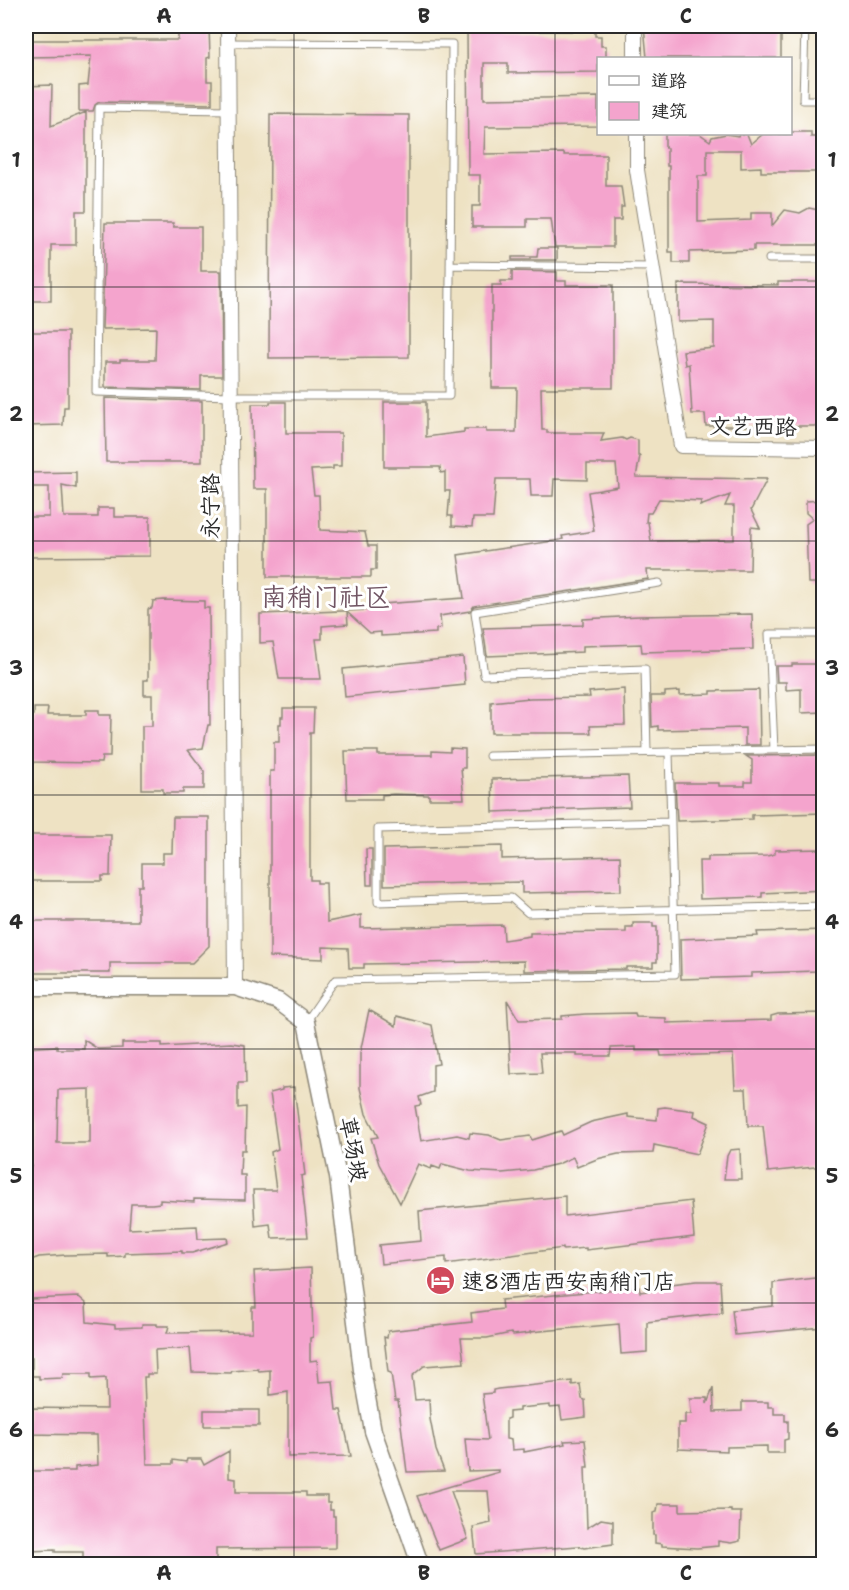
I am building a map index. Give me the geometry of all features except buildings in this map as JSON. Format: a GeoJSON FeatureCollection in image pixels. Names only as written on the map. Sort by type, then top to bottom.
{"type":"FeatureCollection","features":[{"type":"Feature","properties":{"kind":"street","name":"永宁路"},"geometry":{"type":"LineString","coordinates":[[228,26],[235,987]]}},
{"type":"Feature","properties":{"kind":"street"},"geometry":{"type":"LineString","coordinates":[[635,26],[635,57]]}},
{"type":"Feature","properties":{"kind":"street"},"geometry":{"type":"LineString","coordinates":[[637,135],[637,170],[653,267]]}},
{"type":"Feature","properties":{"kind":"street","name":"文艺西路"},"geometry":{"type":"LineString","coordinates":[[653,267],[681,446],[824,448]]}},
{"type":"Feature","properties":{"kind":"street"},"geometry":{"type":"LineString","coordinates":[[26,987],[235,987],[278,1001],[306,1022]]}},
{"type":"Feature","properties":{"kind":"street","name":"草场坡"},"geometry":{"type":"LineString","coordinates":[[306,1022],[338,1177],[362,1370],[373,1431],[420,1564]]}},
{"type":"Feature","properties":{"kind":"lane"},"geometry":{"type":"LineString","coordinates":[[804,26],[803,100],[824,100]]}},
{"type":"Feature","properties":{"kind":"lane"},"geometry":{"type":"LineString","coordinates":[[228,43],[452,44],[449,396],[231,396],[96,392],[99,108],[229,110]]}},
{"type":"Feature","properties":{"kind":"lane"},"geometry":{"type":"LineString","coordinates":[[769,259],[824,259]]}},
{"type":"Feature","properties":{"kind":"lane"},"geometry":{"type":"LineString","coordinates":[[450,265],[653,267]]}},
{"type":"Feature","properties":{"kind":"lane"},"geometry":{"type":"LineString","coordinates":[[647,752],[645,669],[484,675],[475,612],[659,583]]}},
{"type":"Feature","properties":{"kind":"lane"},"geometry":{"type":"LineString","coordinates":[[774,750],[769,634],[824,634]]}},
{"type":"Feature","properties":{"kind":"lane"},"geometry":{"type":"LineString","coordinates":[[489,756],[824,749]]}},
{"type":"Feature","properties":{"kind":"lane"},"geometry":{"type":"LineString","coordinates":[[306,1022],[335,980],[675,974],[669,752]]}},
{"type":"Feature","properties":{"kind":"lane"},"geometry":{"type":"LineString","coordinates":[[671,822],[378,829],[378,902],[511,898],[528,913],[824,906]]}},
{"type":"Feature","properties":{"kind":"place","name":"速8酒店西安南稍门店"},"geometry":{"type":"Point","coordinates":[441,1281]}},
{"type":"Feature","properties":{"kind":"district","name":"南稍门社区"},"geometry":{"type":"Point","coordinates":[326,597]}}]}
